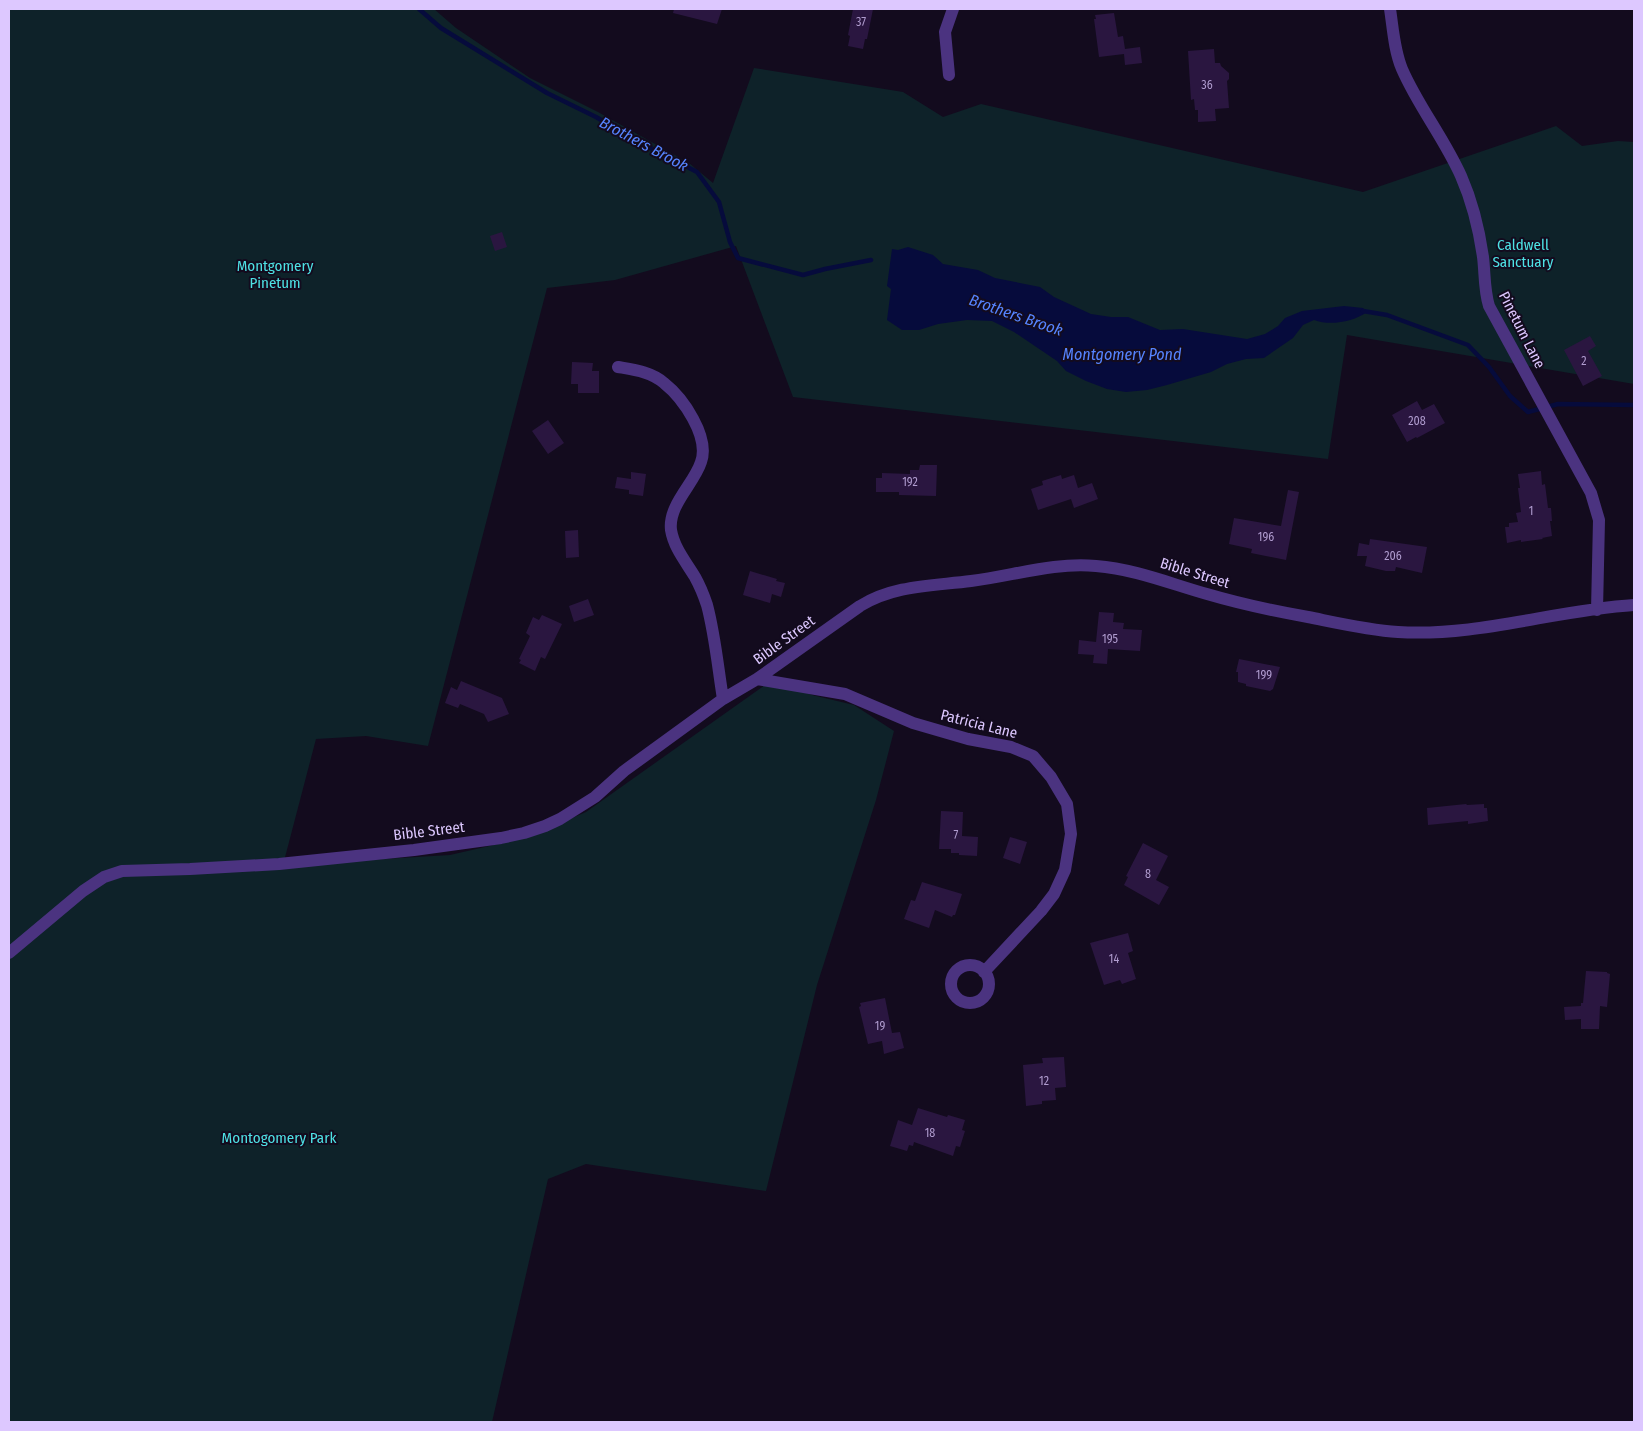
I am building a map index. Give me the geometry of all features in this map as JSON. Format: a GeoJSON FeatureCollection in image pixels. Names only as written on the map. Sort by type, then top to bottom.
{"type":"FeatureCollection","features":[{"type":"Feature","properties":{"kind":"street"},"geometry":{"type":"LineString","coordinates":[[949,75],[945,32],[953,9]]}},
{"type":"Feature","properties":{"kind":"street","name":"Pinetum Lane"},"geometry":{"type":"LineString","coordinates":[[1390,9],[1394,40],[1401,67],[1412,89],[1441,136],[1461,176],[1476,220],[1489,306],[1591,494],[1598,520],[1597,610]]}},
{"type":"Feature","properties":{"kind":"street"},"geometry":{"type":"LineString","coordinates":[[618,367],[644,372],[664,383],[680,401],[697,426],[702,442],[702,461],[674,510],[671,529],[676,548],[696,579],[706,605],[723,699]]}},
{"type":"Feature","properties":{"kind":"street","name":"Bible Street"},"geometry":{"type":"LineString","coordinates":[[9,953],[83,891],[104,877],[122,871],[279,864],[414,850],[501,838],[545,826],[595,797],[624,771],[723,699],[757,679],[860,606],[883,594],[909,588],[976,580],[1057,566],[1084,565],[1121,569],[1253,607],[1345,625],[1389,631],[1431,632],[1478,628],[1634,605]]}},
{"type":"Feature","properties":{"kind":"street","name":"Patricia Lane"},"geometry":{"type":"LineString","coordinates":[[757,679],[845,694],[913,723],[968,740],[1011,747],[1033,756],[1051,777],[1067,804],[1071,834],[1065,870],[1054,894],[1041,911],[984,972]]}},
{"type":"Feature","properties":{"kind":"green space"},"geometry":{"type":"Polygon","coordinates":[[[9,9],[434,9],[456,28],[530,78],[598,112],[689,163],[713,183],[754,68],[903,92],[943,117],[981,104],[1363,192],[1556,126],[1582,146],[1618,141],[1634,142],[1634,384],[1347,335],[1328,459],[793,397],[736,246],[615,280],[547,288],[428,746],[366,736],[316,739],[283,865],[450,855],[528,837],[586,812],[772,680],[812,695],[854,705],[894,731],[876,800],[817,985],[766,1191],[586,1164],[548,1179],[492,1422],[9,1422],[9,9]]]}},
{"type":"Feature","properties":{"kind":"water","name":"Montgomery Pond"},"geometry":{"type":"Polygon","coordinates":[[[908,247],[933,255],[943,264],[978,270],[995,278],[1040,287],[1054,297],[1091,314],[1128,317],[1160,330],[1183,329],[1247,339],[1265,334],[1278,326],[1285,318],[1302,311],[1344,306],[1363,308],[1367,312],[1348,321],[1327,323],[1314,320],[1303,325],[1293,338],[1264,358],[1246,359],[1167,385],[1147,390],[1126,392],[1107,389],[1066,371],[1057,361],[1014,332],[992,321],[967,320],[938,324],[919,330],[902,330],[887,320],[891,289],[887,286],[892,249],[898,250],[908,247]]]}},
{"type":"Feature","properties":{"kind":"building"},"geometry":{"type":"Polygon","coordinates":[[[674,9],[722,9],[717,24],[673,13],[674,9]]]}},
{"type":"Feature","properties":{"kind":"building"},"geometry":{"type":"Polygon","coordinates":[[[853,9],[873,9],[863,49],[848,46],[853,9]]]}},
{"type":"Feature","properties":{"kind":"building"},"geometry":{"type":"Polygon","coordinates":[[[1114,13],[1118,37],[1123,36],[1125,49],[1140,47],[1142,63],[1125,65],[1124,54],[1099,57],[1095,15],[1114,13]]]}},
{"type":"Feature","properties":{"kind":"building"},"geometry":{"type":"Polygon","coordinates":[[[1214,49],[1215,63],[1220,63],[1229,73],[1227,81],[1229,108],[1215,109],[1216,121],[1198,122],[1198,110],[1195,110],[1194,99],[1191,100],[1188,51],[1214,49]]]}},
{"type":"Feature","properties":{"kind":"building"},"geometry":{"type":"Polygon","coordinates":[[[502,232],[507,247],[495,251],[490,236],[502,232]]]}},
{"type":"Feature","properties":{"kind":"building"},"geometry":{"type":"Polygon","coordinates":[[[1590,336],[1596,346],[1588,351],[1602,376],[1583,386],[1564,350],[1590,336]]]}},
{"type":"Feature","properties":{"kind":"building"},"geometry":{"type":"Polygon","coordinates":[[[572,362],[593,363],[592,371],[599,371],[599,393],[578,393],[578,384],[571,384],[572,362]]]}},
{"type":"Feature","properties":{"kind":"building"},"geometry":{"type":"Polygon","coordinates":[[[1417,401],[1422,410],[1434,404],[1445,423],[1407,442],[1392,415],[1417,401]]]}},
{"type":"Feature","properties":{"kind":"building"},"geometry":{"type":"Polygon","coordinates":[[[548,420],[564,443],[548,454],[532,431],[548,420]]]}},
{"type":"Feature","properties":{"kind":"building"},"geometry":{"type":"Polygon","coordinates":[[[920,465],[937,465],[936,496],[899,495],[899,492],[876,492],[876,478],[882,478],[882,473],[910,474],[910,470],[919,470],[920,465]]]}},
{"type":"Feature","properties":{"kind":"building"},"geometry":{"type":"Polygon","coordinates":[[[1541,471],[1542,485],[1545,484],[1548,508],[1551,508],[1552,536],[1543,539],[1507,543],[1505,527],[1509,527],[1509,523],[1518,522],[1516,513],[1521,512],[1518,474],[1541,471]]]}},
{"type":"Feature","properties":{"kind":"building"},"geometry":{"type":"Polygon","coordinates":[[[631,472],[646,474],[643,496],[629,494],[629,490],[615,488],[617,477],[631,479],[631,472]]]}},
{"type":"Feature","properties":{"kind":"building"},"geometry":{"type":"Polygon","coordinates":[[[1061,475],[1062,479],[1074,475],[1078,488],[1092,483],[1098,499],[1074,508],[1071,499],[1038,510],[1031,489],[1043,485],[1042,481],[1061,475]]]}},
{"type":"Feature","properties":{"kind":"building"},"geometry":{"type":"Polygon","coordinates":[[[1288,490],[1299,492],[1286,560],[1251,553],[1252,549],[1229,544],[1234,518],[1281,526],[1288,490]]]}},
{"type":"Feature","properties":{"kind":"building"},"geometry":{"type":"Polygon","coordinates":[[[578,530],[579,557],[566,558],[565,531],[578,530]]]}},
{"type":"Feature","properties":{"kind":"building"},"geometry":{"type":"Polygon","coordinates":[[[1370,539],[1427,547],[1422,573],[1396,567],[1395,571],[1386,571],[1365,566],[1367,556],[1357,556],[1359,543],[1369,545],[1370,539]]]}},
{"type":"Feature","properties":{"kind":"building"},"geometry":{"type":"Polygon","coordinates":[[[750,571],[785,583],[781,597],[772,594],[770,603],[743,595],[750,571]]]}},
{"type":"Feature","properties":{"kind":"building"},"geometry":{"type":"Polygon","coordinates":[[[588,599],[594,615],[574,622],[569,606],[588,599]]]}},
{"type":"Feature","properties":{"kind":"building"},"geometry":{"type":"Polygon","coordinates":[[[1099,612],[1114,613],[1113,622],[1124,623],[1123,629],[1142,630],[1140,651],[1108,649],[1107,664],[1093,663],[1094,655],[1078,654],[1079,640],[1096,642],[1099,612]]]}},
{"type":"Feature","properties":{"kind":"building"},"geometry":{"type":"Polygon","coordinates":[[[542,615],[562,624],[545,659],[541,657],[535,671],[519,663],[521,660],[519,659],[530,636],[526,633],[533,617],[539,620],[542,615]]]}},
{"type":"Feature","properties":{"kind":"building"},"geometry":{"type":"Polygon","coordinates":[[[1239,659],[1280,667],[1273,689],[1270,691],[1246,686],[1246,684],[1238,682],[1238,672],[1236,672],[1239,659]]]}},
{"type":"Feature","properties":{"kind":"building"},"geometry":{"type":"Polygon","coordinates":[[[461,681],[502,698],[509,714],[488,722],[484,714],[460,704],[458,708],[445,703],[451,687],[457,690],[461,681]]]}},
{"type":"Feature","properties":{"kind":"building"},"geometry":{"type":"Polygon","coordinates":[[[1484,804],[1484,808],[1487,808],[1488,821],[1468,824],[1468,821],[1428,825],[1427,808],[1484,804]]]}},
{"type":"Feature","properties":{"kind":"building"},"geometry":{"type":"Polygon","coordinates":[[[941,811],[963,812],[962,836],[978,837],[977,856],[959,855],[959,853],[951,853],[951,849],[939,849],[941,811]]]}},
{"type":"Feature","properties":{"kind":"building"},"geometry":{"type":"Polygon","coordinates":[[[1010,837],[1027,842],[1020,864],[1003,858],[1010,837]]]}},
{"type":"Feature","properties":{"kind":"building"},"geometry":{"type":"Polygon","coordinates":[[[1143,843],[1168,856],[1156,880],[1169,887],[1159,905],[1124,885],[1128,877],[1126,876],[1143,843]]]}},
{"type":"Feature","properties":{"kind":"building"},"geometry":{"type":"Polygon","coordinates":[[[922,882],[962,894],[955,915],[952,917],[935,910],[929,928],[904,919],[911,900],[915,901],[922,882]]]}},
{"type":"Feature","properties":{"kind":"building"},"geometry":{"type":"Polygon","coordinates":[[[1128,933],[1133,951],[1128,953],[1136,979],[1122,984],[1120,980],[1104,985],[1090,943],[1128,933]]]}},
{"type":"Feature","properties":{"kind":"building"},"geometry":{"type":"Polygon","coordinates":[[[1586,971],[1607,972],[1610,974],[1607,1007],[1600,1006],[1599,1029],[1581,1029],[1581,1019],[1565,1020],[1564,1007],[1581,1006],[1581,1003],[1583,1003],[1586,971]]]}},
{"type":"Feature","properties":{"kind":"building"},"geometry":{"type":"Polygon","coordinates":[[[885,998],[892,1033],[900,1032],[904,1048],[884,1054],[882,1041],[868,1044],[859,1007],[861,1006],[860,1003],[885,998]]]}},
{"type":"Feature","properties":{"kind":"building"},"geometry":{"type":"Polygon","coordinates":[[[1064,1057],[1066,1087],[1055,1088],[1056,1100],[1042,1101],[1042,1104],[1026,1106],[1023,1065],[1043,1063],[1042,1058],[1064,1057]]]}},
{"type":"Feature","properties":{"kind":"building"},"geometry":{"type":"Polygon","coordinates":[[[918,1108],[947,1117],[948,1115],[965,1120],[962,1130],[965,1131],[960,1147],[956,1146],[953,1156],[914,1142],[913,1146],[909,1145],[907,1151],[890,1146],[898,1120],[912,1125],[918,1108]]]}},
{"type":"Feature","properties":{"kind":"waterway","name":"Brothers Brook"},"geometry":{"type":"LineString","coordinates":[[419,9],[441,28],[547,93],[596,117],[697,172],[719,202],[730,242],[738,258],[803,275],[871,260]]}},
{"type":"Feature","properties":{"kind":"waterway","name":"Brothers Brook"},"geometry":{"type":"LineString","coordinates":[[1363,311],[1387,315],[1468,345],[1489,367],[1510,396],[1528,412],[1558,404],[1634,405]]}},
{"type":"Feature","properties":{"kind":"park label","name":"Caldwell Sanctuary"},"geometry":{"type":"Point","coordinates":[1523,254]}},
{"type":"Feature","properties":{"kind":"park label","name":"Montgomery Pinetum"},"geometry":{"type":"Point","coordinates":[275,274]}},
{"type":"Feature","properties":{"kind":"park label","name":"Montogomery Park"},"geometry":{"type":"Point","coordinates":[279,1138]}}]}
